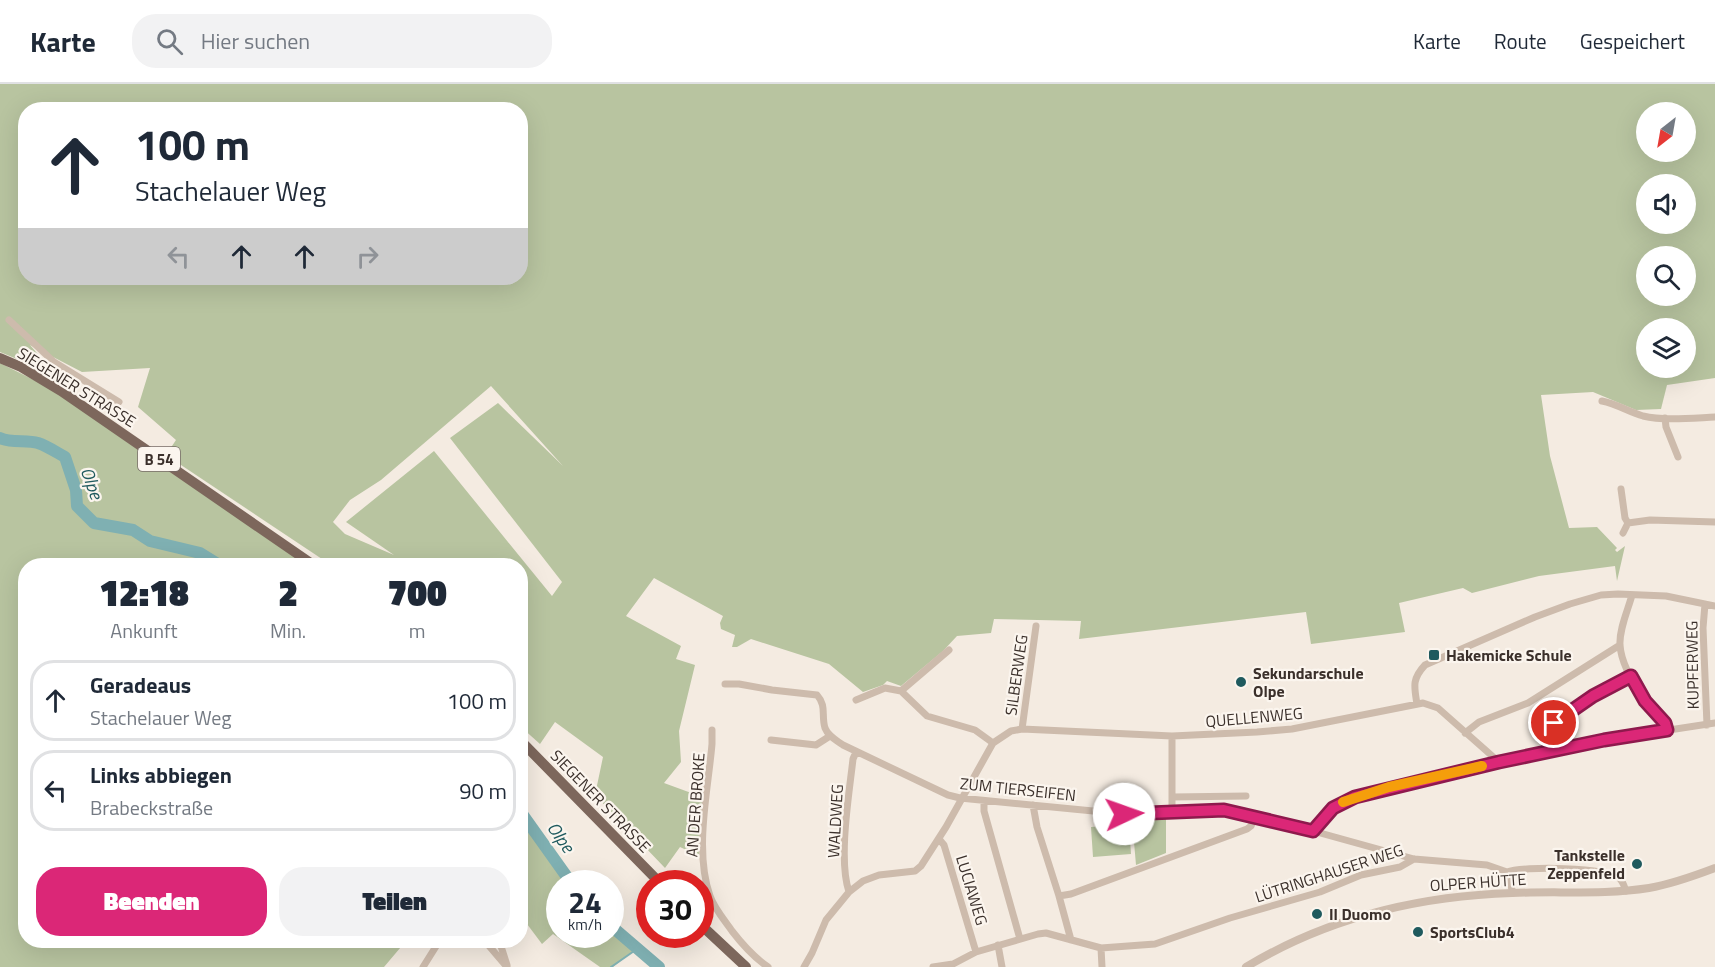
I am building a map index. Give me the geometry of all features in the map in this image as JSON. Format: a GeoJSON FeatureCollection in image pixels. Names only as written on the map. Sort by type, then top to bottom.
{"type":"FeatureCollection","features":[{"type":"Feature","properties":{"kind":"main road","name":"SIEGENER STRASSE"},"geometry":{"type":"LineString","coordinates":[[0,358],[30,372],[61,391],[303,558]]}},
{"type":"Feature","properties":{"kind":"main road","name":"SIEGENER STRASSE"},"geometry":{"type":"LineString","coordinates":[[528,748],[647,870]]}},
{"type":"Feature","properties":{"kind":"main road"},"geometry":{"type":"LineString","coordinates":[[714,937],[746,967]]}},
{"type":"Feature","properties":{"kind":"street"},"geometry":{"type":"LineString","coordinates":[[9,320],[54,362],[119,402]]}},
{"type":"Feature","properties":{"kind":"street"},"geometry":{"type":"LineString","coordinates":[[30,372],[37,365],[54,362]]}},
{"type":"Feature","properties":{"kind":"street"},"geometry":{"type":"LineString","coordinates":[[1602,400],[1643,416],[1684,419],[1715,417]]}},
{"type":"Feature","properties":{"kind":"street"},"geometry":{"type":"LineString","coordinates":[[1665,418],[1666,427],[1678,457]]}},
{"type":"Feature","properties":{"kind":"street"},"geometry":{"type":"LineString","coordinates":[[1621,489],[1625,518],[1628,523]]}},
{"type":"Feature","properties":{"kind":"street"},"geometry":{"type":"LineString","coordinates":[[1628,523],[1650,520],[1715,522]]}},
{"type":"Feature","properties":{"kind":"street"},"geometry":{"type":"LineString","coordinates":[[1623,533],[1628,523]]}},
{"type":"Feature","properties":{"kind":"street"},"geometry":{"type":"LineString","coordinates":[[1499,762],[1438,708],[1427,704],[1417,704],[1414,684],[1417,673],[1425,665],[1570,604],[1609,594],[1666,596],[1715,606]]}},
{"type":"Feature","properties":{"kind":"street"},"geometry":{"type":"LineString","coordinates":[[1632,595],[1620,645],[1631,676],[1645,701],[1665,723],[1667,730]]}},
{"type":"Feature","properties":{"kind":"street","name":"KUPFERWEG"},"geometry":{"type":"LineString","coordinates":[[1705,604],[1703,628],[1711,724]]}},
{"type":"Feature","properties":{"kind":"street","name":"SILBERWEG"},"geometry":{"type":"LineString","coordinates":[[1022,729],[1036,626]]}},
{"type":"Feature","properties":{"kind":"street"},"geometry":{"type":"LineString","coordinates":[[1465,733],[1479,722],[1528,703],[1620,645]]}},
{"type":"Feature","properties":{"kind":"street"},"geometry":{"type":"LineString","coordinates":[[901,692],[949,650]]}},
{"type":"Feature","properties":{"kind":"street"},"geometry":{"type":"LineString","coordinates":[[1554,723],[1593,696],[1631,676]]}},
{"type":"Feature","properties":{"kind":"street"},"geometry":{"type":"LineString","coordinates":[[725,684],[817,695],[822,700],[825,728],[830,736],[816,745],[771,740]]}},
{"type":"Feature","properties":{"kind":"street"},"geometry":{"type":"LineString","coordinates":[[804,967],[825,920],[849,892],[862,881],[879,875],[915,871],[921,866],[939,839],[993,743],[975,730],[927,716],[901,692],[880,689],[856,700]]}},
{"type":"Feature","properties":{"kind":"street","name":"QUELLENWEG"},"geometry":{"type":"LineString","coordinates":[[993,743],[1011,731],[1022,729],[1172,736],[1292,729],[1417,704]]}},
{"type":"Feature","properties":{"kind":"street"},"geometry":{"type":"LineString","coordinates":[[1313,831],[1333,808],[1355,797],[1499,762],[1604,740],[1711,724]]}},
{"type":"Feature","properties":{"kind":"street","name":"AN DER BROKE"},"geometry":{"type":"LineString","coordinates":[[712,730],[702,856],[706,880],[711,898],[726,923],[768,967]]}},
{"type":"Feature","properties":{"kind":"street","name":"ZUM TIERSEIFEN"},"geometry":{"type":"LineString","coordinates":[[830,736],[856,752],[948,795],[960,798],[1124,814],[1224,810],[1313,831],[1414,859]]}},
{"type":"Feature","properties":{"kind":"street"},"geometry":{"type":"LineString","coordinates":[[1172,736],[1172,811]]}},
{"type":"Feature","properties":{"kind":"street","name":"WALDWEG"},"geometry":{"type":"LineString","coordinates":[[849,892],[845,880],[846,817],[853,759],[856,752]]}},
{"type":"Feature","properties":{"kind":"street"},"geometry":{"type":"LineString","coordinates":[[1173,797],[1246,796]]}},
{"type":"Feature","properties":{"kind":"street"},"geometry":{"type":"LineString","coordinates":[[984,801],[984,811],[1020,939]]}},
{"type":"Feature","properties":{"kind":"street"},"geometry":{"type":"LineString","coordinates":[[1034,805],[1037,827],[1071,940]]}},
{"type":"Feature","properties":{"kind":"street"},"geometry":{"type":"LineString","coordinates":[[1059,896],[1071,894],[1247,829],[1255,817]]}},
{"type":"Feature","properties":{"kind":"street","name":"LUCIAWEG"},"geometry":{"type":"LineString","coordinates":[[939,839],[945,845],[976,951]]}},
{"type":"Feature","properties":{"kind":"street","name":"LÜTRINGHAUSER WEG"},"geometry":{"type":"LineString","coordinates":[[933,967],[953,964],[976,951],[1046,933],[1101,948],[1155,944],[1230,918],[1320,892],[1361,875],[1400,867],[1414,859],[1487,865],[1507,872],[1518,868],[1607,873],[1619,878],[1626,891]]}},
{"type":"Feature","properties":{"kind":"street","name":"OLPER HÜTTE"},"geometry":{"type":"LineString","coordinates":[[1246,967],[1293,941],[1340,922],[1378,911],[1455,897],[1513,893],[1626,891],[1664,885],[1715,868]]}},
{"type":"Feature","properties":{"kind":"street"},"geometry":{"type":"LineString","coordinates":[[1507,872],[1513,893]]}},
{"type":"Feature","properties":{"kind":"street"},"geometry":{"type":"LineString","coordinates":[[998,945],[1002,967]]}},
{"type":"Feature","properties":{"kind":"street"},"geometry":{"type":"LineString","coordinates":[[423,967],[435,948]]}},
{"type":"Feature","properties":{"kind":"street"},"geometry":{"type":"LineString","coordinates":[[491,948],[507,967]]}},
{"type":"Feature","properties":{"kind":"street"},"geometry":{"type":"LineString","coordinates":[[501,948],[507,967]]}},
{"type":"Feature","properties":{"kind":"street"},"geometry":{"type":"LineString","coordinates":[[1101,948],[1102,967]]}},
{"type":"Feature","properties":{"kind":"green space"},"geometry":{"type":"Polygon","coordinates":[[[0,84],[1715,84],[1715,378],[1667,385],[1661,409],[1636,410],[1593,392],[1541,395],[1550,456],[1569,528],[1597,527],[1617,548],[1615,550],[1617,552],[1625,546],[1617,581],[1615,566],[1539,576],[1472,593],[1463,588],[1399,603],[1405,632],[1311,644],[1306,612],[1079,639],[1081,621],[994,619],[991,633],[957,636],[943,651],[901,686],[887,681],[883,685],[863,692],[829,664],[751,639],[737,647],[732,647],[735,635],[721,629],[720,623],[723,616],[654,578],[626,616],[681,646],[676,659],[695,665],[679,731],[681,762],[664,783],[705,798],[699,856],[680,847],[665,868],[595,795],[603,757],[555,722],[540,744],[528,733],[528,567],[552,596],[562,582],[450,438],[498,403],[563,466],[491,386],[381,480],[350,500],[333,522],[345,534],[394,555],[346,522],[434,451],[521,558],[320,558],[166,455],[176,440],[138,407],[150,368],[82,372],[30,345],[42,359],[29,364],[0,352],[0,84]]]}},
{"type":"Feature","properties":{"kind":"green space"},"geometry":{"type":"Polygon","coordinates":[[[0,363],[52,389],[296,558],[18,558],[18,948],[400,948],[384,967],[0,967],[0,363]]]}},
{"type":"Feature","properties":{"kind":"green space"},"geometry":{"type":"Polygon","coordinates":[[[1166,818],[1166,853],[1136,865],[1132,819],[1166,818]]]}},
{"type":"Feature","properties":{"kind":"green space"},"geometry":{"type":"Polygon","coordinates":[[[1129,824],[1131,854],[1093,857],[1091,827],[1129,824]]]}},
{"type":"Feature","properties":{"kind":"green space"},"geometry":{"type":"Polygon","coordinates":[[[528,825],[561,870],[546,870],[546,940],[542,944],[528,925],[528,825]]]}},
{"type":"Feature","properties":{"kind":"green space"},"geometry":{"type":"Polygon","coordinates":[[[624,939],[636,949],[613,967],[600,967],[573,948],[624,948],[624,939]]]}},
{"type":"Feature","properties":{"kind":"waterway","name":"Olpe"},"geometry":{"type":"LineString","coordinates":[[0,438],[38,443],[65,457],[76,490],[77,506],[94,523],[133,530],[150,541],[200,553],[208,558]]}},
{"type":"Feature","properties":{"kind":"waterway","name":"Olpe"},"geometry":{"type":"LineString","coordinates":[[528,822],[562,870]]}},
{"type":"Feature","properties":{"kind":"waterway","name":"Olpe"},"geometry":{"type":"LineString","coordinates":[[624,937],[659,967]]}},
{"type":"Feature","properties":{"kind":"waterway"},"geometry":{"type":"LineString","coordinates":[[611,967],[637,949]]}},
{"type":"Feature","properties":{"kind":"slow traffic"},"geometry":{"type":"LineString","coordinates":[[1343,802],[1389,787],[1482,766]]}},
{"type":"Feature","properties":{"kind":"place","name":"Hakemicke Schule"},"geometry":{"type":"Point","coordinates":[1434,655]}},
{"type":"Feature","properties":{"kind":"place","name":"Sekundarschule Olpe"},"geometry":{"type":"Point","coordinates":[1241,682]}},
{"type":"Feature","properties":{"kind":"place","name":"Tankstelle Zeppenfeld"},"geometry":{"type":"Point","coordinates":[1637,864]}},
{"type":"Feature","properties":{"kind":"place","name":"Il Duomo"},"geometry":{"type":"Point","coordinates":[1317,914]}},
{"type":"Feature","properties":{"kind":"place","name":"SportsClub4"},"geometry":{"type":"Point","coordinates":[1418,932]}},
{"type":"Feature","properties":{"kind":"route"},"geometry":{"type":"LineString","coordinates":[[1124,814],[1224,810],[1313,831],[1333,808],[1344,801],[1389,787],[1604,740],[1667,730],[1662,718],[1645,701],[1631,676],[1593,696],[1554,723]]}}]}
